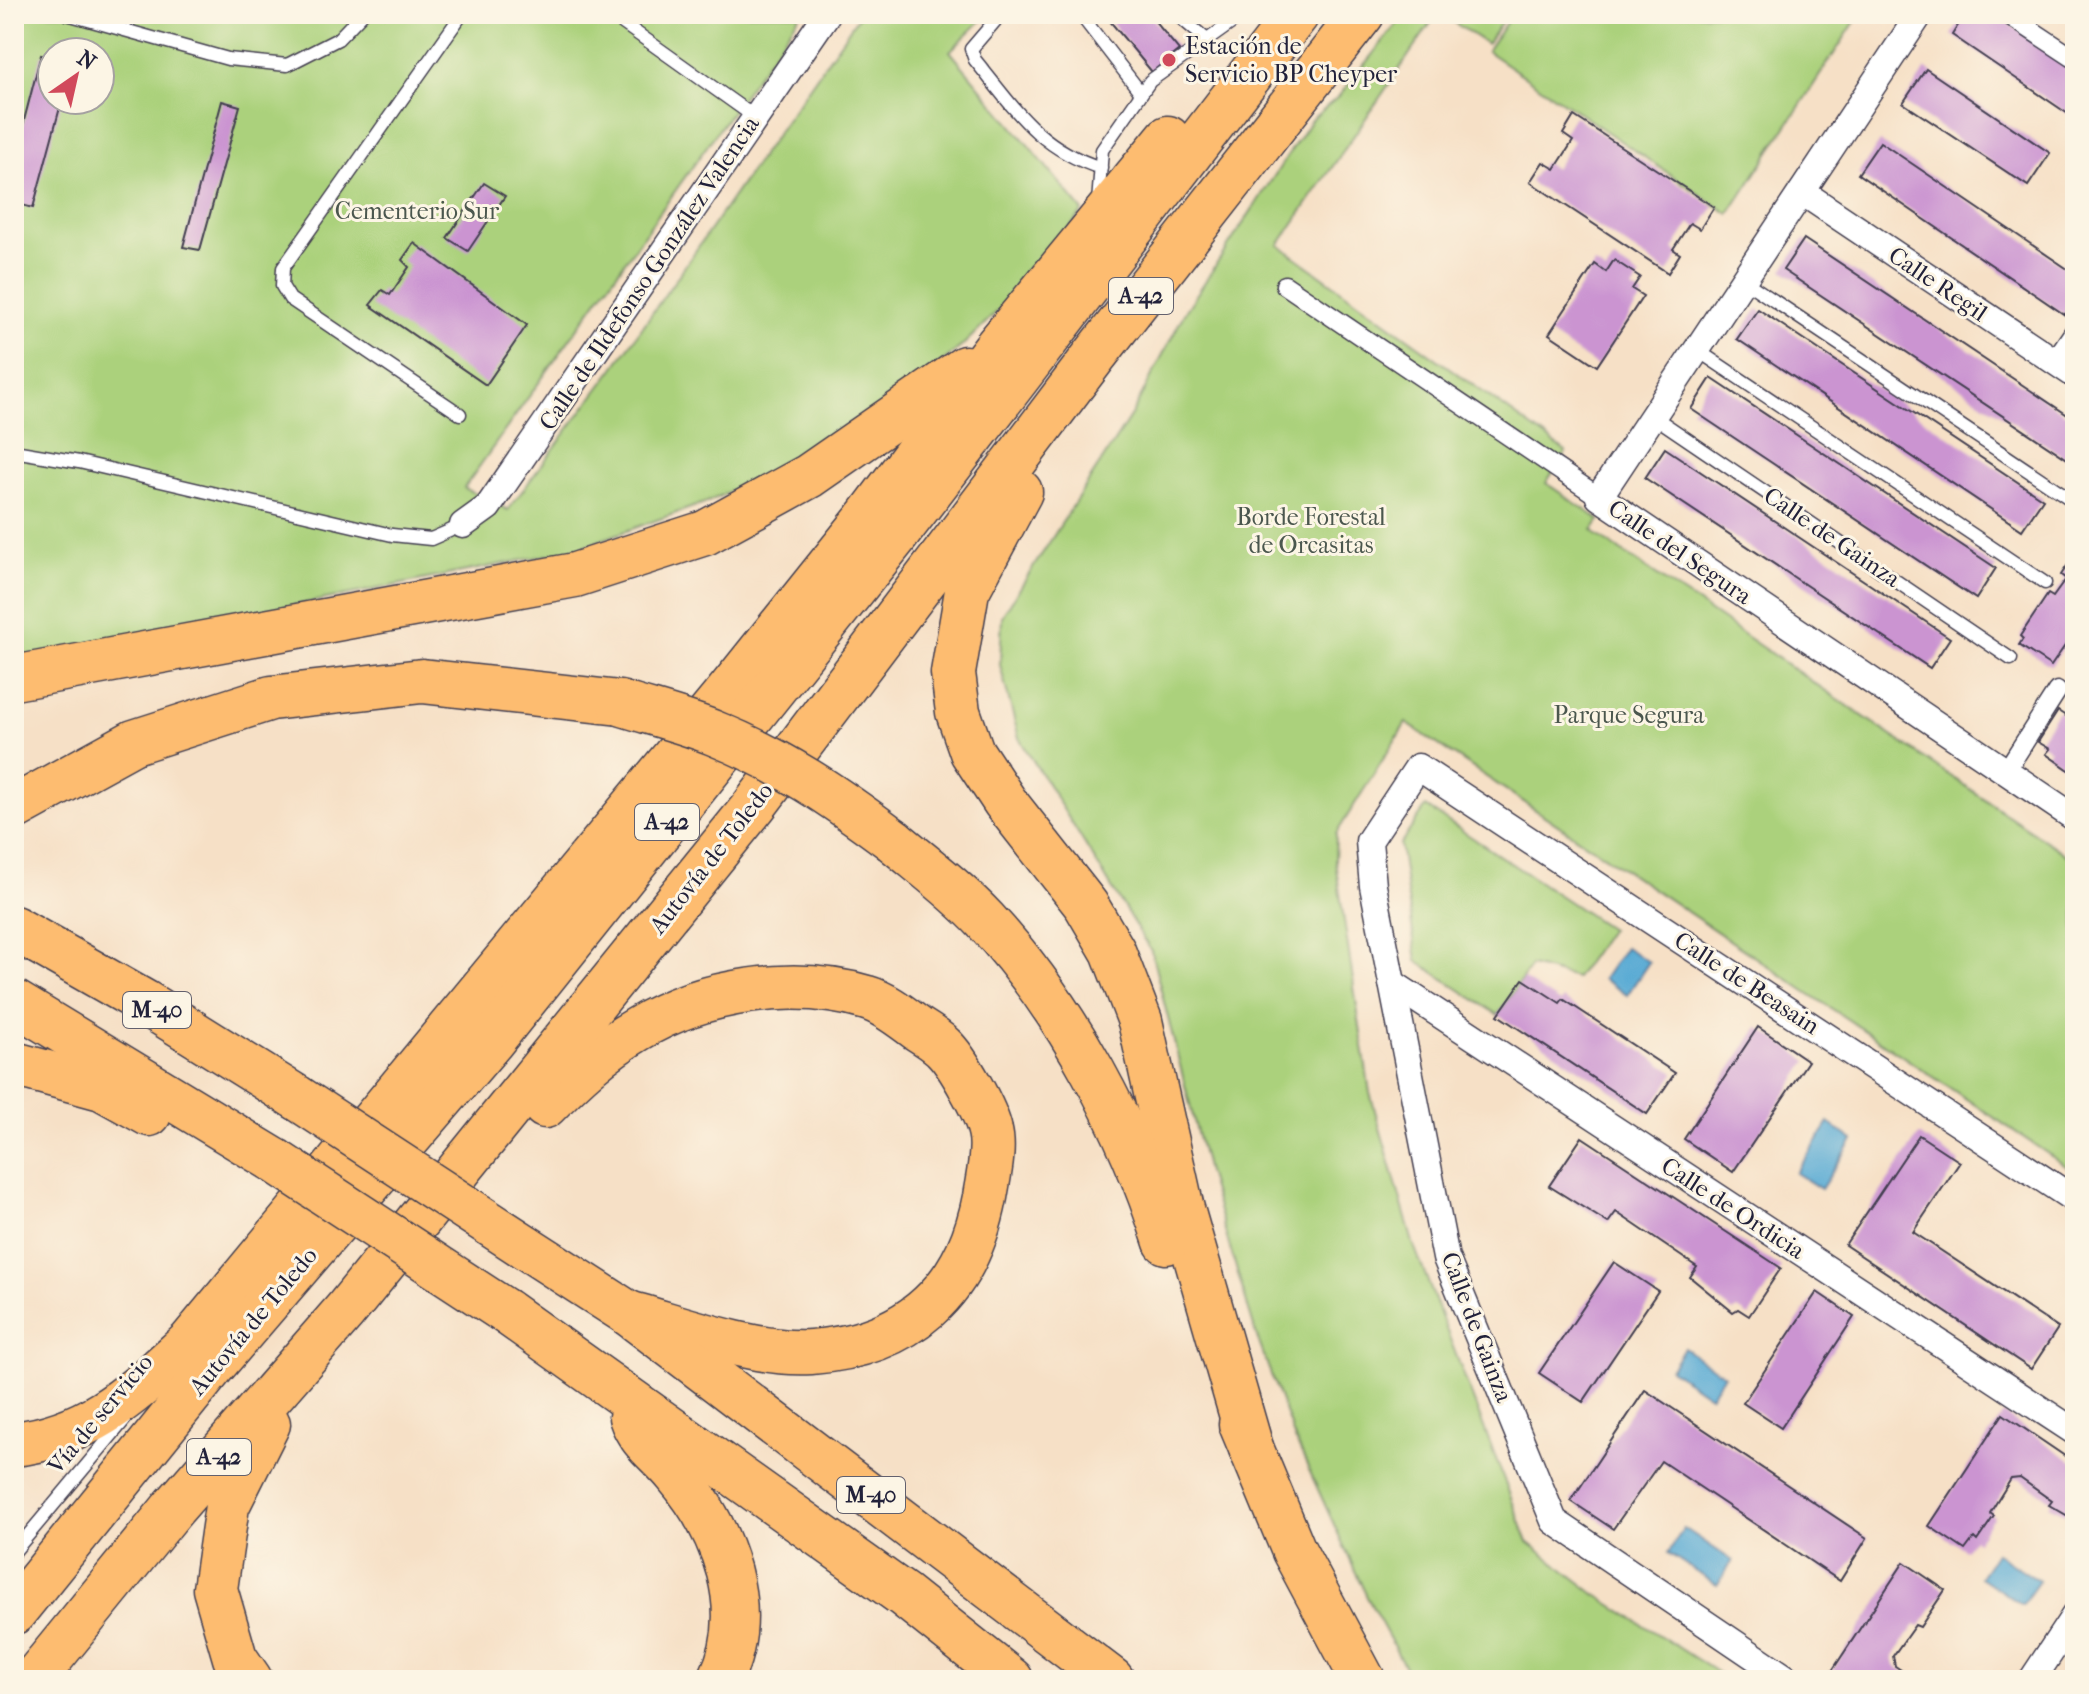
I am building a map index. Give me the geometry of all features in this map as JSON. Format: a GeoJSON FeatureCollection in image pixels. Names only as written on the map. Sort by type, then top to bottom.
{"type":"FeatureCollection","features":[{"type":"Feature","properties":{"kind":"highway"},"geometry":{"type":"LineString","coordinates":[[14,1444],[76,1429],[116,1408],[190,1342],[718,706],[869,516],[997,346],[1267,14]]}},
{"type":"Feature","properties":{"kind":"highway","name":"Autovía de Toledo"},"geometry":{"type":"LineString","coordinates":[[14,1612],[213,1366],[491,1042],[895,537],[1297,14]]}},
{"type":"Feature","properties":{"kind":"highway","name":"Autovía de Toledo"},"geometry":{"type":"LineString","coordinates":[[33,1680],[174,1507],[345,1311],[754,806],[1095,355],[1362,14]]}},
{"type":"Feature","properties":{"kind":"highway"},"geometry":{"type":"LineString","coordinates":[[14,678],[575,575],[705,533],[809,476],[997,346]]}},
{"type":"Feature","properties":{"kind":"highway"},"geometry":{"type":"LineString","coordinates":[[1095,355],[967,591],[953,673],[954,686],[958,712],[972,752],[1005,802],[1086,905],[1113,951],[1140,1021],[1182,1209],[1252,1451]]}},
{"type":"Feature","properties":{"kind":"highway"},"geometry":{"type":"LineString","coordinates":[[14,808],[134,742],[271,698],[422,681],[620,703],[713,732],[765,756],[832,794],[893,840],[984,919],[1027,970],[1099,1084],[1158,1216],[1172,1259],[1294,1551],[1363,1680]]}},
{"type":"Feature","properties":{"kind":"highway","name":"M-40"},"geometry":{"type":"LineString","coordinates":[[14,928],[144,1002],[296,1097],[628,1313],[1112,1680]]}},
{"type":"Feature","properties":{"kind":"highway"},"geometry":{"type":"LineString","coordinates":[[345,1311],[587,1063],[640,1027],[690,1006],[751,990],[807,989],[868,998],[902,1017],[944,1047],[990,1131],[990,1147],[980,1220],[961,1270],[933,1306],[853,1346],[808,1352],[741,1343],[628,1313]]}},
{"type":"Feature","properties":{"kind":"highway","name":"M-40"},"geometry":{"type":"LineString","coordinates":[[14,1002],[274,1160],[505,1311],[904,1595],[1011,1680]]}},
{"type":"Feature","properties":{"kind":"highway"},"geometry":{"type":"LineString","coordinates":[[14,1064],[102,1088],[237,1164],[274,1160]]}},
{"type":"Feature","properties":{"kind":"highway"},"geometry":{"type":"LineString","coordinates":[[250,1680],[235,1658],[215,1589],[227,1506],[294,1371]]}},
{"type":"Feature","properties":{"kind":"highway"},"geometry":{"type":"LineString","coordinates":[[622,1392],[637,1435],[694,1495],[709,1518],[728,1564],[733,1631],[720,1680]]}},
{"type":"Feature","properties":{"kind":"street","name":"Calle de Ildefonso González Valencia"},"geometry":{"type":"LineString","coordinates":[[463,525],[488,507],[827,14]]}},
{"type":"Feature","properties":{"kind":"street"},"geometry":{"type":"LineString","coordinates":[[1599,497],[1920,14]]}},
{"type":"Feature","properties":{"kind":"street"},"geometry":{"type":"LineString","coordinates":[[2007,14],[2075,59]]}},
{"type":"Feature","properties":{"kind":"street","name":"Calle Regil"},"geometry":{"type":"LineString","coordinates":[[1802,192],[2064,368]]}},
{"type":"Feature","properties":{"kind":"street","name":"Calle del Segura"},"geometry":{"type":"LineString","coordinates":[[1285,285],[2075,818]]}},
{"type":"Feature","properties":{"kind":"street"},"geometry":{"type":"LineString","coordinates":[[2064,368],[2075,330]]}},
{"type":"Feature","properties":{"kind":"street"},"geometry":{"type":"LineString","coordinates":[[2006,771],[2057,691]]}},
{"type":"Feature","properties":{"kind":"street","name":"Calle de Gainza"},"geometry":{"type":"LineString","coordinates":[[1418,767],[1369,841],[1373,886],[1446,1258],[1554,1521],[1789,1680]]}},
{"type":"Feature","properties":{"kind":"street","name":"Calle de Beasain"},"geometry":{"type":"LineString","coordinates":[[1418,767],[2075,1200]]}},
{"type":"Feature","properties":{"kind":"street","name":"Calle de Ordicia"},"geometry":{"type":"LineString","coordinates":[[1392,983],[2075,1432]]}},
{"type":"Feature","properties":{"kind":"street"},"geometry":{"type":"LineString","coordinates":[[2032,1680],[2075,1615]]}},
{"type":"Feature","properties":{"kind":"lane"},"geometry":{"type":"LineString","coordinates":[[67,14],[228,59],[287,65],[338,39],[362,14]]}},
{"type":"Feature","properties":{"kind":"lane"},"geometry":{"type":"LineString","coordinates":[[460,414],[290,299],[282,286],[283,268],[462,14]]}},
{"type":"Feature","properties":{"kind":"lane"},"geometry":{"type":"LineString","coordinates":[[610,14],[756,118]]}},
{"type":"Feature","properties":{"kind":"lane"},"geometry":{"type":"LineString","coordinates":[[1001,14],[974,41],[971,49],[975,60],[1048,144],[1071,158],[1101,168]]}},
{"type":"Feature","properties":{"kind":"lane"},"geometry":{"type":"LineString","coordinates":[[1080,14],[1141,93]]}},
{"type":"Feature","properties":{"kind":"lane"},"geometry":{"type":"LineString","coordinates":[[1176,14],[1207,40]]}},
{"type":"Feature","properties":{"kind":"lane"},"geometry":{"type":"LineString","coordinates":[[1095,228],[1102,150],[1141,93],[1150,81],[1244,14]]}},
{"type":"Feature","properties":{"kind":"lane"},"geometry":{"type":"LineString","coordinates":[[1743,280],[2075,502]]}},
{"type":"Feature","properties":{"kind":"lane"},"geometry":{"type":"LineString","coordinates":[[1697,350],[2045,583]]}},
{"type":"Feature","properties":{"kind":"lane","name":"Calle de Gainza"},"geometry":{"type":"LineString","coordinates":[[1653,416],[2011,659]]}},
{"type":"Feature","properties":{"kind":"lane"},"geometry":{"type":"LineString","coordinates":[[14,451],[79,462],[392,535],[431,539],[463,525]]}},
{"type":"Feature","properties":{"kind":"lane","name":"Vía de servicio"},"geometry":{"type":"LineString","coordinates":[[14,1552],[190,1342]]}},
{"type":"Feature","properties":{"kind":"green space","name":"Cementerio Sur"},"geometry":{"type":"Polygon","coordinates":[[[14,14],[801,14],[464,488],[508,510],[614,368],[860,14],[988,14],[950,51],[1083,211],[1022,287],[962,346],[884,407],[802,456],[710,501],[573,550],[14,661],[14,14]]]}},
{"type":"Feature","properties":{"kind":"green space","name":"Borde Forestal de Orcasitas"},"geometry":{"type":"Polygon","coordinates":[[[1405,14],[1437,14],[1279,245],[1566,452],[1546,483],[1600,520],[1593,530],[1596,534],[2075,861],[2075,1172],[1406,723],[1336,834],[1335,861],[1370,1093],[1413,1243],[1528,1542],[1595,1594],[1729,1680],[1412,1680],[1367,1597],[1295,1439],[1257,1337],[1207,1172],[1151,951],[1019,738],[1000,665],[1002,616],[1132,414],[1185,312],[1311,120],[1339,96],[1405,14]]]}},
{"type":"Feature","properties":{"kind":"green space"},"geometry":{"type":"Polygon","coordinates":[[[1441,14],[1507,14],[1487,44],[1441,14]]]}},
{"type":"Feature","properties":{"kind":"green space"},"geometry":{"type":"Polygon","coordinates":[[[1512,14],[1860,14],[1729,214],[1487,51],[1512,14]]]}},
{"type":"Feature","properties":{"kind":"green space"},"geometry":{"type":"Polygon","coordinates":[[[1426,807],[1610,929],[1576,978],[1531,966],[1498,1015],[1417,961],[1400,844],[1426,807]]]}},
{"type":"Feature","properties":{"kind":"water"},"geometry":{"type":"Polygon","coordinates":[[[1625,947],[1649,962],[1627,995],[1603,979],[1625,947]]]}},
{"type":"Feature","properties":{"kind":"water"},"geometry":{"type":"Polygon","coordinates":[[[1829,1123],[1853,1140],[1821,1189],[1796,1173],[1829,1123]]]}},
{"type":"Feature","properties":{"kind":"water"},"geometry":{"type":"Polygon","coordinates":[[[1684,1348],[1724,1375],[1710,1396],[1670,1369],[1684,1348]]]}},
{"type":"Feature","properties":{"kind":"water"},"geometry":{"type":"Polygon","coordinates":[[[1684,1528],[1733,1561],[1717,1585],[1668,1553],[1684,1528]]]}},
{"type":"Feature","properties":{"kind":"water"},"geometry":{"type":"Polygon","coordinates":[[[1996,1553],[2039,1581],[2022,1605],[1980,1577],[1996,1553]]]}},
{"type":"Feature","properties":{"kind":"building"},"geometry":{"type":"Polygon","coordinates":[[[1104,14],[1149,14],[1179,50],[1152,72],[1104,14]]]}},
{"type":"Feature","properties":{"kind":"building"},"geometry":{"type":"Polygon","coordinates":[[[1965,14],[1994,14],[2075,69],[2074,118],[1952,35],[1965,14]]]}},
{"type":"Feature","properties":{"kind":"building"},"geometry":{"type":"Polygon","coordinates":[[[1926,69],[2050,153],[2028,186],[1903,103],[1926,69]]]}},
{"type":"Feature","properties":{"kind":"building"},"geometry":{"type":"Polygon","coordinates":[[[36,74],[36,116],[58,116],[33,208],[14,203],[14,159],[36,74]]]}},
{"type":"Feature","properties":{"kind":"building"},"geometry":{"type":"Polygon","coordinates":[[[222,101],[240,106],[200,250],[183,247],[222,101]]]}},
{"type":"Feature","properties":{"kind":"building"},"geometry":{"type":"Polygon","coordinates":[[[1574,116],[1714,207],[1700,229],[1690,223],[1673,249],[1680,254],[1668,273],[1530,182],[1543,162],[1555,169],[1573,141],[1563,134],[1574,116]]]}},
{"type":"Feature","properties":{"kind":"building"},"geometry":{"type":"Polygon","coordinates":[[[1880,142],[2075,274],[2075,300],[2065,315],[1858,174],[1880,142]]]}},
{"type":"Feature","properties":{"kind":"building"},"geometry":{"type":"Polygon","coordinates":[[[484,183],[505,196],[468,251],[447,238],[484,183]]]}},
{"type":"Feature","properties":{"kind":"building"},"geometry":{"type":"Polygon","coordinates":[[[1804,239],[2075,420],[2075,450],[2069,460],[1783,270],[1804,239]]]}},
{"type":"Feature","properties":{"kind":"building"},"geometry":{"type":"Polygon","coordinates":[[[414,243],[527,325],[486,385],[370,305],[382,290],[390,295],[409,267],[402,260],[414,243]]]}},
{"type":"Feature","properties":{"kind":"building"},"geometry":{"type":"Polygon","coordinates":[[[1614,260],[1640,277],[1632,289],[1643,296],[1597,366],[1549,334],[1595,264],[1606,272],[1614,260]]]}},
{"type":"Feature","properties":{"kind":"building"},"geometry":{"type":"Polygon","coordinates":[[[1758,309],[2043,499],[2022,530],[1737,339],[1758,309]]]}},
{"type":"Feature","properties":{"kind":"building"},"geometry":{"type":"Polygon","coordinates":[[[1711,378],[1996,568],[1976,599],[1691,409],[1711,378]]]}},
{"type":"Feature","properties":{"kind":"building"},"geometry":{"type":"Polygon","coordinates":[[[1665,448],[1950,638],[1930,668],[1645,478],[1665,448]]]}},
{"type":"Feature","properties":{"kind":"building"},"geometry":{"type":"Polygon","coordinates":[[[2075,554],[2075,631],[2051,666],[2019,645],[2023,639],[2020,636],[2048,594],[2053,597],[2066,579],[2061,575],[2075,554]]]}},
{"type":"Feature","properties":{"kind":"building"},"geometry":{"type":"Polygon","coordinates":[[[2058,711],[2075,722],[2075,774],[2046,754],[2050,749],[2038,742],[2058,711]]]}},
{"type":"Feature","properties":{"kind":"building"},"geometry":{"type":"Polygon","coordinates":[[[1523,979],[1560,1003],[1563,999],[1675,1073],[1647,1114],[1498,1015],[1523,979]]]}},
{"type":"Feature","properties":{"kind":"building"},"geometry":{"type":"Polygon","coordinates":[[[1758,1027],[1808,1061],[1733,1172],[1684,1139],[1758,1027]]]}},
{"type":"Feature","properties":{"kind":"building"},"geometry":{"type":"Polygon","coordinates":[[[1919,1135],[1960,1162],[1913,1232],[2058,1328],[2031,1369],[1845,1245],[1919,1135]]]}},
{"type":"Feature","properties":{"kind":"building"},"geometry":{"type":"Polygon","coordinates":[[[1582,1137],[1781,1268],[1749,1316],[1738,1309],[1733,1312],[1690,1277],[1697,1267],[1616,1212],[1608,1223],[1549,1186],[1582,1137]]]}},
{"type":"Feature","properties":{"kind":"building"},"geometry":{"type":"Polygon","coordinates":[[[1614,1262],[1658,1291],[1583,1402],[1539,1373],[1614,1262]]]}},
{"type":"Feature","properties":{"kind":"building"},"geometry":{"type":"Polygon","coordinates":[[[1817,1292],[1854,1317],[1781,1428],[1743,1403],[1817,1292]]]}},
{"type":"Feature","properties":{"kind":"building"},"geometry":{"type":"Polygon","coordinates":[[[1645,1390],[1867,1538],[1840,1581],[1661,1461],[1613,1529],[1571,1501],[1645,1390]]]}},
{"type":"Feature","properties":{"kind":"building"},"geometry":{"type":"Polygon","coordinates":[[[2003,1414],[2075,1463],[2075,1520],[2049,1505],[2052,1501],[2020,1478],[2011,1479],[1990,1513],[1994,1516],[1977,1541],[1974,1538],[1965,1550],[1929,1526],[2003,1414]]]}},
{"type":"Feature","properties":{"kind":"building"},"geometry":{"type":"Polygon","coordinates":[[[1904,1562],[1945,1590],[1920,1627],[1915,1625],[1893,1656],[1895,1666],[1916,1680],[1839,1680],[1830,1674],[1904,1562]]]}},
{"type":"Feature","properties":{"kind":"place","name":"Estación de Servicio BP Cheyper"},"geometry":{"type":"Point","coordinates":[1169,60]}},
{"type":"Feature","properties":{"kind":"park label","name":"Parque Segura"},"geometry":{"type":"Point","coordinates":[1629,715]}}]}
